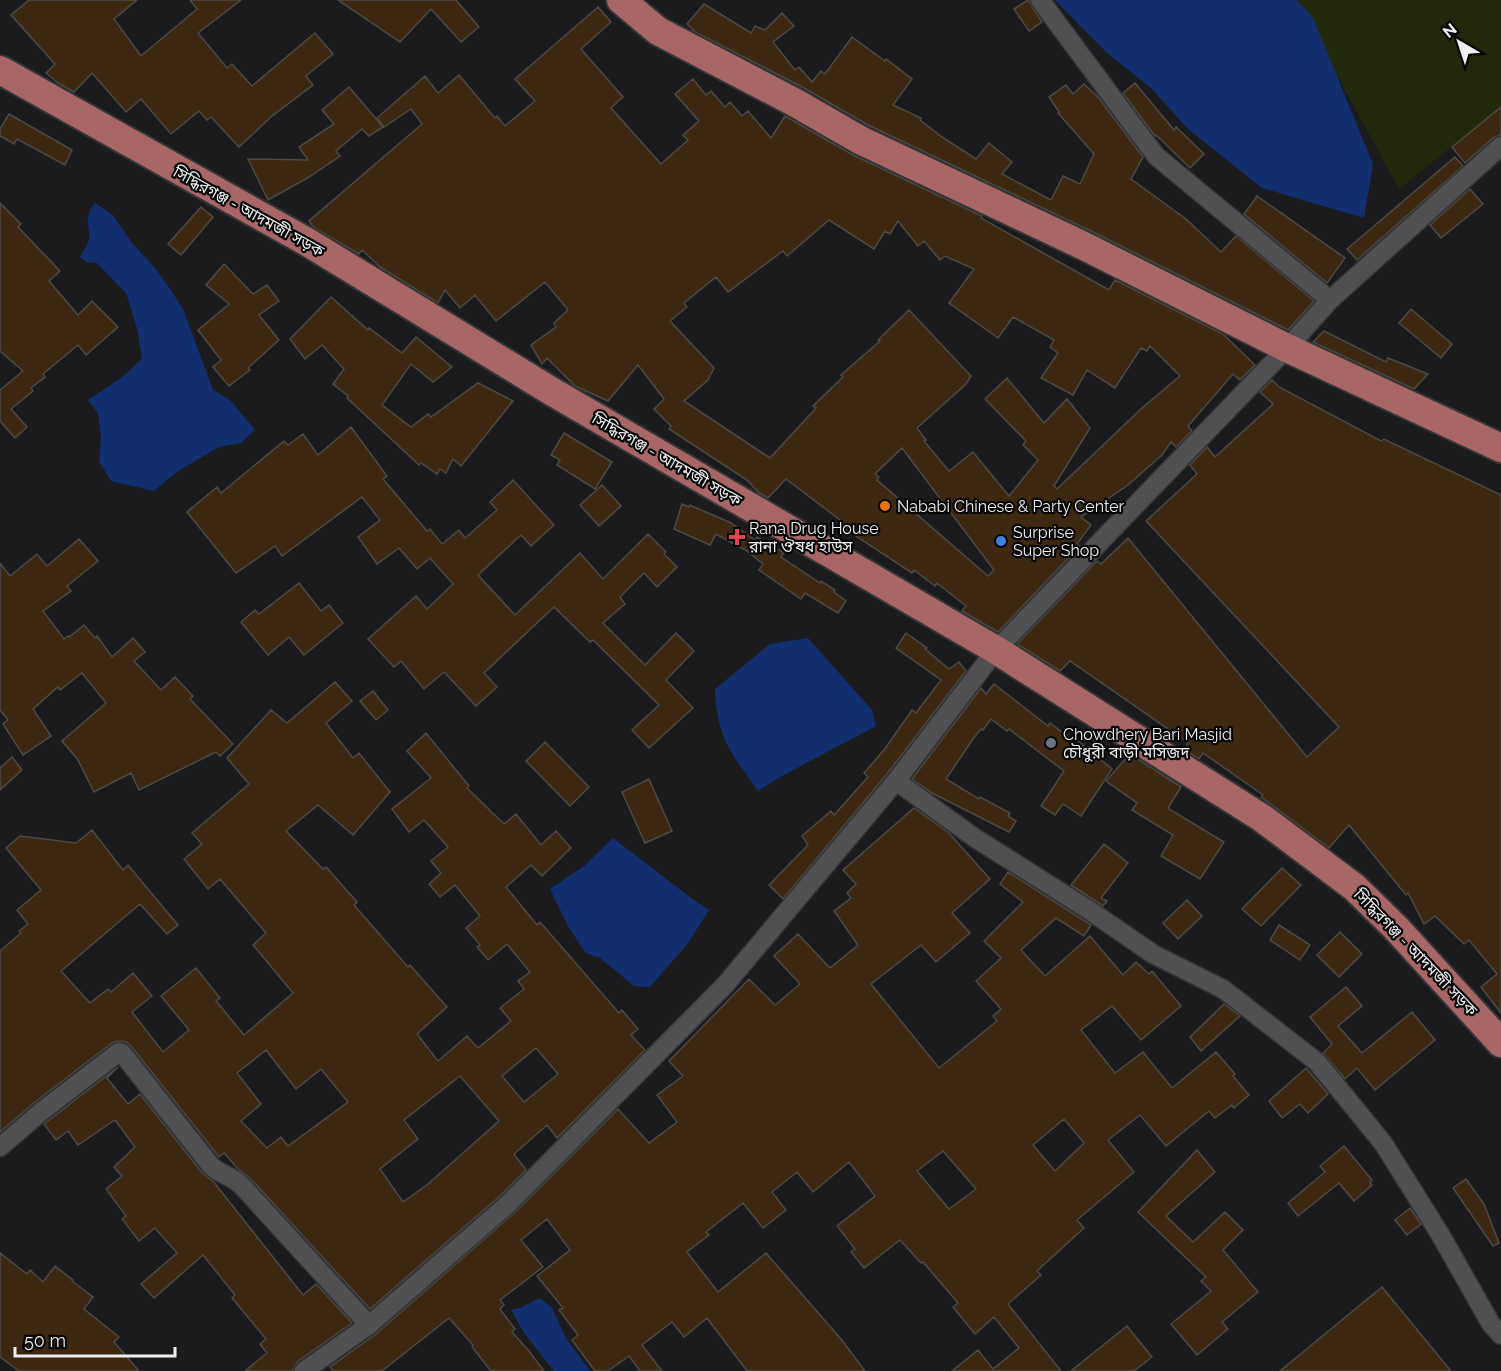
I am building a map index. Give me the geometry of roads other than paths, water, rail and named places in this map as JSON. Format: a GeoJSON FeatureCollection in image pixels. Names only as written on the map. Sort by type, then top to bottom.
{"type":"FeatureCollection","features":[{"type":"Feature","properties":{"kind":"main road"},"geometry":{"type":"LineString","coordinates":[[621,0],[658,31],[794,102],[860,140],[1094,251],[1287,348],[1501,448]]}},
{"type":"Feature","properties":{"kind":"main road","name":"সিদ্ধিরগঞ্জ - আদমজী সড়ক"},"geometry":{"type":"LineString","coordinates":[[3,78],[309,243],[551,391],[996,650],[1262,818],[1354,887],[1396,928],[1501,1043]]}},
{"type":"Feature","properties":{"kind":"street"},"geometry":{"type":"LineString","coordinates":[[1040,0],[1156,156],[1330,300]]}},
{"type":"Feature","properties":{"kind":"street"},"geometry":{"type":"LineString","coordinates":[[304,1371],[369,1325],[508,1204],[725,985],[896,781],[996,650],[1287,348],[1330,300],[1501,146]]}},
{"type":"Feature","properties":{"kind":"street"},"geometry":{"type":"LineString","coordinates":[[896,781],[975,838],[1089,910],[1153,954],[1223,989],[1317,1062],[1383,1143],[1440,1234],[1491,1324],[1501,1335]]}},
{"type":"Feature","properties":{"kind":"street"},"geometry":{"type":"LineString","coordinates":[[0,1147],[42,1111],[119,1052],[125,1054],[212,1167],[237,1181],[369,1325]]}},
{"type":"Feature","properties":{"kind":"water"},"geometry":{"type":"Polygon","coordinates":[[[1055,0],[1297,0],[1313,18],[1373,164],[1364,218],[1262,188],[1188,129],[1151,88],[1106,52],[1055,0]]]}},
{"type":"Feature","properties":{"kind":"water"},"geometry":{"type":"Polygon","coordinates":[[[95,203],[113,215],[132,243],[155,268],[170,289],[183,309],[213,390],[230,400],[255,430],[241,443],[219,447],[175,473],[154,491],[111,481],[99,461],[101,437],[98,413],[88,400],[121,378],[142,359],[137,328],[126,293],[97,263],[86,262],[80,257],[88,243],[88,220],[95,203]]]}},
{"type":"Feature","properties":{"kind":"water"},"geometry":{"type":"Polygon","coordinates":[[[808,638],[872,710],[876,726],[758,791],[733,755],[722,733],[715,689],[770,644],[808,638]]]}},
{"type":"Feature","properties":{"kind":"water"},"geometry":{"type":"Polygon","coordinates":[[[613,838],[709,910],[688,943],[650,987],[634,986],[600,958],[586,953],[569,928],[550,889],[584,866],[613,838]]]}},
{"type":"Feature","properties":{"kind":"water"},"geometry":{"type":"Polygon","coordinates":[[[540,1298],[552,1308],[566,1338],[590,1371],[554,1371],[524,1333],[511,1310],[540,1298]]]}},
{"type":"Feature","properties":{"kind":"place","name":"Nababi Chinese & Party Center"},"geometry":{"type":"Point","coordinates":[885,506]}},
{"type":"Feature","properties":{"kind":"place","name":"Rana Drug House রানা ঔষধ হাউস"},"geometry":{"type":"Point","coordinates":[737,537]}},
{"type":"Feature","properties":{"kind":"place","name":"Surprise Super Shop"},"geometry":{"type":"Point","coordinates":[1001,541]}},
{"type":"Feature","properties":{"kind":"place","name":"Chowdhery Bari Masjid চৌধুরী বাড়ী মসিজদ"},"geometry":{"type":"Point","coordinates":[1051,743]}}]}
